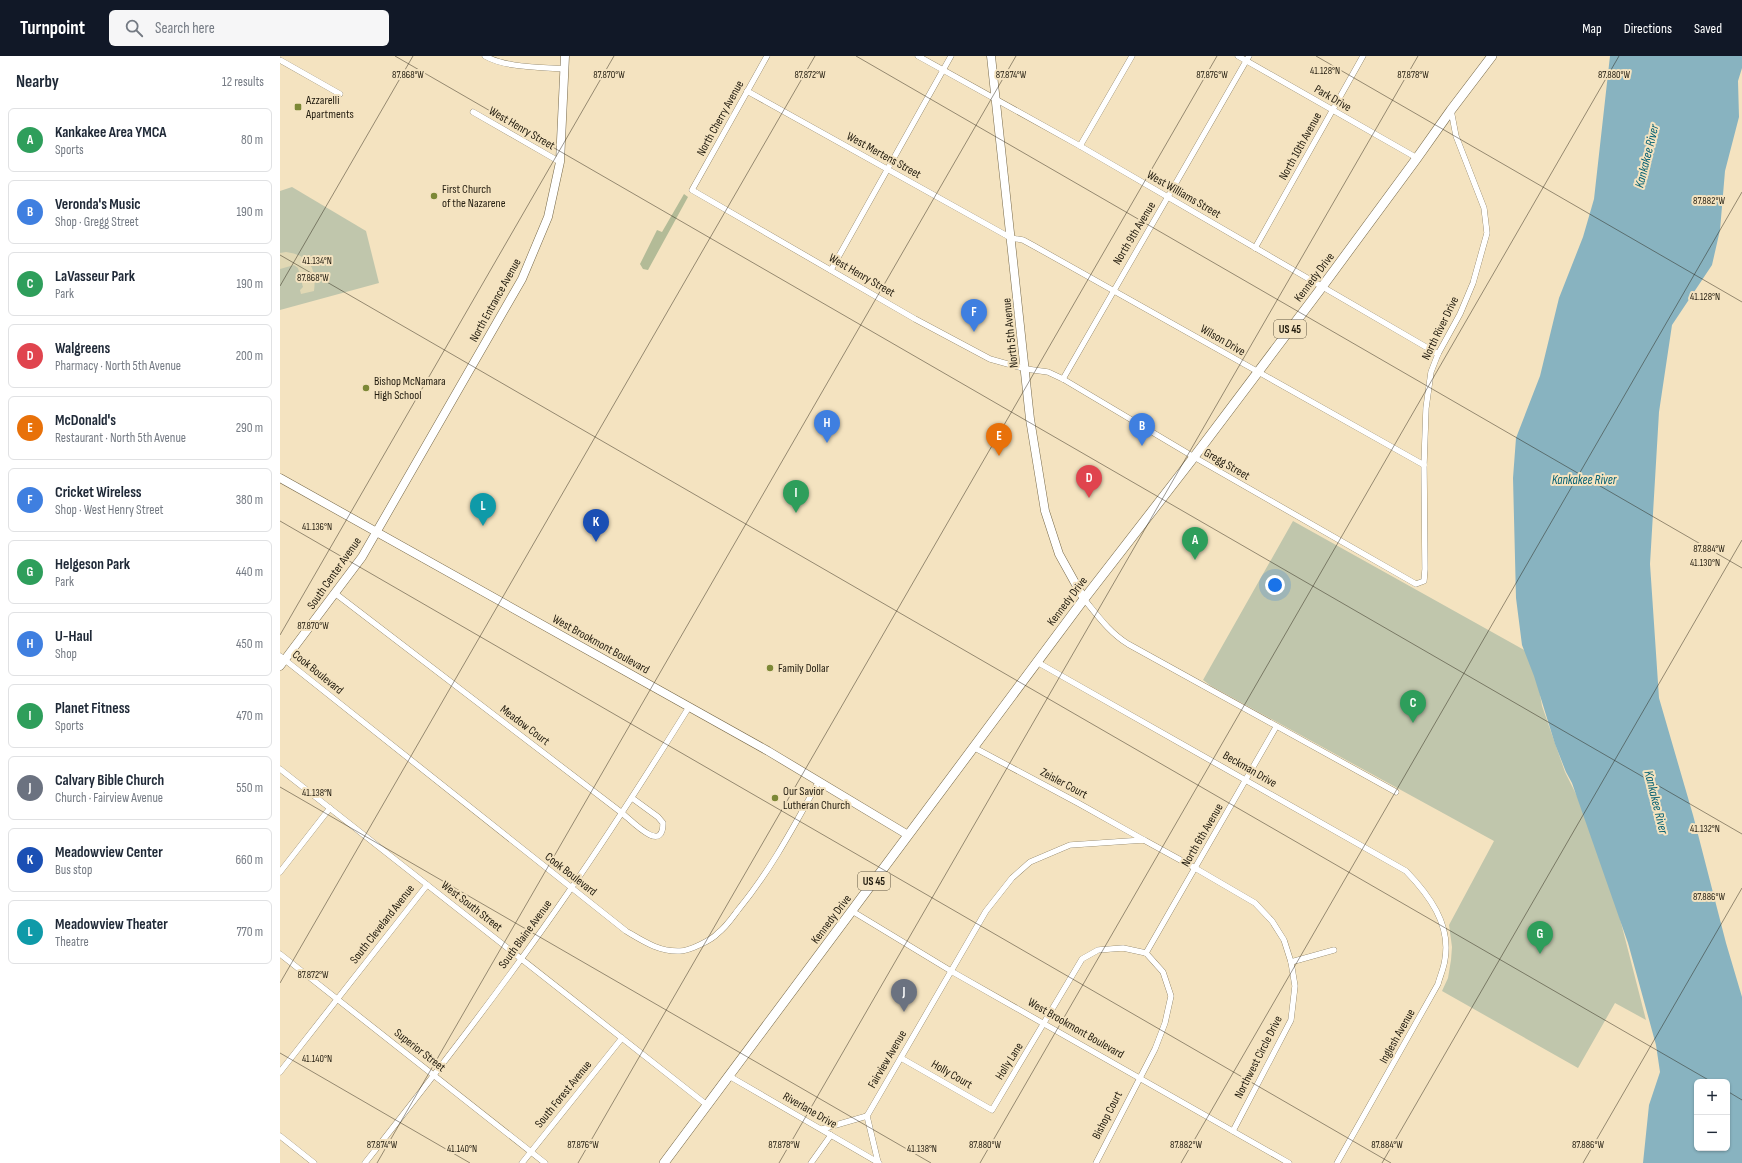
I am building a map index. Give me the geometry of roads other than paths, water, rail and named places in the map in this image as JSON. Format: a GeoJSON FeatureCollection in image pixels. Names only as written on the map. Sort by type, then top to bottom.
{"type":"FeatureCollection","features":[{"type":"Feature","properties":{"kind":"main road","name":"North Entrance Avenue"},"geometry":{"type":"LineString","coordinates":[[376,532],[522,279],[548,217],[560,162],[565,56]]}},
{"type":"Feature","properties":{"kind":"main road","name":"North 5th Avenue"},"geometry":{"type":"LineString","coordinates":[[991,56],[1026,370],[1030,419],[1045,511],[1059,554],[1084,599]]}},
{"type":"Feature","properties":{"kind":"main road","name":"Kennedy Drive"},"geometry":{"type":"LineString","coordinates":[[664,1163],[1084,599],[1194,458],[1322,287],[1417,158],[1450,110],[1492,56]]}},
{"type":"Feature","properties":{"kind":"main road","name":"West Brookmont Boulevard"},"geometry":{"type":"LineString","coordinates":[[280,478],[819,780],[908,835]]}},
{"type":"Feature","properties":{"kind":"main road","name":"South Center Avenue"},"geometry":{"type":"LineString","coordinates":[[282,660],[336,594],[362,557],[376,532]]}},
{"type":"Feature","properties":{"kind":"street"},"geometry":{"type":"LineString","coordinates":[[485,56],[491,60],[510,64],[564,69]]}},
{"type":"Feature","properties":{"kind":"street","name":"North Cherry Avenue"},"geometry":{"type":"LineString","coordinates":[[692,190],[766,56]]}},
{"type":"Feature","properties":{"kind":"street","name":"West Williams Street"},"geometry":{"type":"LineString","coordinates":[[918,56],[1080,146],[1438,354]]}},
{"type":"Feature","properties":{"kind":"street"},"geometry":{"type":"LineString","coordinates":[[832,270],[951,56]]}},
{"type":"Feature","properties":{"kind":"street"},"geometry":{"type":"LineString","coordinates":[[1080,146],[1132,56]]}},
{"type":"Feature","properties":{"kind":"street","name":"Park Drive"},"geometry":{"type":"LineString","coordinates":[[1238,56],[1248,58],[1333,110],[1417,158]]}},
{"type":"Feature","properties":{"kind":"street","name":"North 10th Avenue"},"geometry":{"type":"LineString","coordinates":[[1255,248],[1364,56]]}},
{"type":"Feature","properties":{"kind":"street","name":"North 9th Avenue"},"geometry":{"type":"LineString","coordinates":[[1063,379],[1248,58]]}},
{"type":"Feature","properties":{"kind":"street"},"geometry":{"type":"LineString","coordinates":[[280,60],[340,94]]}},
{"type":"Feature","properties":{"kind":"street","name":"West Mertens Street"},"geometry":{"type":"LineString","coordinates":[[747,91],[1011,238]]}},
{"type":"Feature","properties":{"kind":"street","name":"North River Drive"},"geometry":{"type":"LineString","coordinates":[[1416,584],[1424,581],[1425,569],[1424,465],[1427,401],[1431,372],[1438,354],[1460,314],[1473,283],[1487,234],[1484,208],[1456,136],[1450,110]]}},
{"type":"Feature","properties":{"kind":"street","name":"West Henry Street"},"geometry":{"type":"LineString","coordinates":[[473,112],[560,162]]}},
{"type":"Feature","properties":{"kind":"street","name":"West Henry Street"},"geometry":{"type":"LineString","coordinates":[[692,190],[915,319],[990,359],[1026,370]]}},
{"type":"Feature","properties":{"kind":"street","name":"Wilson Drive"},"geometry":{"type":"LineString","coordinates":[[1011,238],[1023,240],[1424,465]]}},
{"type":"Feature","properties":{"kind":"street","name":"Gregg Street"},"geometry":{"type":"LineString","coordinates":[[1026,370],[1048,372],[1063,379],[1194,458],[1416,584]]}},
{"type":"Feature","properties":{"kind":"street","name":"Meadow Court"},"geometry":{"type":"LineString","coordinates":[[336,594],[622,813],[644,833],[652,836],[660,834],[663,828],[663,823],[658,817],[632,798]]}},
{"type":"Feature","properties":{"kind":"street"},"geometry":{"type":"LineString","coordinates":[[1084,599],[1115,636],[1276,727],[1396,792]]}},
{"type":"Feature","properties":{"kind":"street","name":"Cook Boulevard"},"geometry":{"type":"LineString","coordinates":[[282,660],[626,931],[650,945],[663,950],[681,951],[700,944],[718,934],[753,891],[781,850],[819,780]]}},
{"type":"Feature","properties":{"kind":"street","name":"Beckman Drive"},"geometry":{"type":"LineString","coordinates":[[1037,662],[1406,871],[1425,890],[1438,912]]}},
{"type":"Feature","properties":{"kind":"street","name":"South Blaine Avenue"},"geometry":{"type":"LineString","coordinates":[[365,1163],[434,1075],[522,958],[632,798],[689,707]]}},
{"type":"Feature","properties":{"kind":"street","name":"North 6th Avenue"},"geometry":{"type":"LineString","coordinates":[[1146,953],[1276,727]]}},
{"type":"Feature","properties":{"kind":"street","name":"Zeisler Court"},"geometry":{"type":"LineString","coordinates":[[973,748],[1078,803],[1196,868]]}},
{"type":"Feature","properties":{"kind":"street","name":"West South Street"},"geometry":{"type":"LineString","coordinates":[[280,769],[707,1105]]}},
{"type":"Feature","properties":{"kind":"street"},"geometry":{"type":"LineString","coordinates":[[280,872],[330,808]]}},
{"type":"Feature","properties":{"kind":"street","name":"Fairview Avenue"},"geometry":{"type":"LineString","coordinates":[[867,1116],[986,911],[1012,878],[1030,862],[1070,845],[1144,840]]}},
{"type":"Feature","properties":{"kind":"street","name":"Northwest Circle Drive"},"geometry":{"type":"LineString","coordinates":[[1196,868],[1255,903],[1272,921],[1284,940],[1291,962],[1295,986],[1291,1020],[1233,1132]]}},
{"type":"Feature","properties":{"kind":"street","name":"South Cleveland Avenue"},"geometry":{"type":"LineString","coordinates":[[280,1072],[427,885]]}},
{"type":"Feature","properties":{"kind":"street","name":"West Brookmont Boulevard"},"geometry":{"type":"LineString","coordinates":[[852,911],[951,971],[1289,1163]]}},
{"type":"Feature","properties":{"kind":"street","name":"Inglesh Avenue"},"geometry":{"type":"LineString","coordinates":[[1337,1163],[1438,984],[1445,959],[1445,935],[1438,912]]}},
{"type":"Feature","properties":{"kind":"street"},"geometry":{"type":"LineString","coordinates":[[1045,1024],[1082,960],[1098,950],[1123,948],[1146,953],[1162,972],[1171,996],[1165,1023],[1155,1049],[1139,1078]]}},
{"type":"Feature","properties":{"kind":"street"},"geometry":{"type":"LineString","coordinates":[[1291,962],[1334,950]]}},
{"type":"Feature","properties":{"kind":"street","name":"Superior Street"},"geometry":{"type":"LineString","coordinates":[[280,954],[545,1163]]}},
{"type":"Feature","properties":{"kind":"street","name":"Holly Lane"},"geometry":{"type":"LineString","coordinates":[[992,1110],[1045,1024]]}},
{"type":"Feature","properties":{"kind":"street","name":"South Forest Avenue"},"geometry":{"type":"LineString","coordinates":[[522,1163],[622,1038]]}},
{"type":"Feature","properties":{"kind":"street","name":"Holly Court"},"geometry":{"type":"LineString","coordinates":[[901,1058],[992,1110]]}},
{"type":"Feature","properties":{"kind":"street","name":"Riverlane Drive"},"geometry":{"type":"LineString","coordinates":[[729,1076],[879,1163]]}},
{"type":"Feature","properties":{"kind":"street","name":"Bishop Court"},"geometry":{"type":"LineString","coordinates":[[1096,1163],[1139,1078]]}},
{"type":"Feature","properties":{"kind":"street"},"geometry":{"type":"LineString","coordinates":[[822,1129],[867,1116],[879,1163]]}},
{"type":"Feature","properties":{"kind":"street"},"geometry":{"type":"LineString","coordinates":[[810,1163],[831,1135]]}},
{"type":"Feature","properties":{"kind":"street"},"geometry":{"type":"LineString","coordinates":[[280,1136],[314,1163]]}},
{"type":"Feature","properties":{"kind":"water","name":"Kankakee River"},"geometry":{"type":"Polygon","coordinates":[[[1610,56],[1742,56],[1742,68],[1738,81],[1739,117],[1725,171],[1720,230],[1712,265],[1672,325],[1659,412],[1650,564],[1659,698],[1693,815],[1726,943],[1742,997],[1742,1163],[1643,1163],[1649,1105],[1660,1072],[1656,1045],[1628,943],[1572,783],[1555,744],[1534,676],[1522,645],[1516,598],[1513,478],[1516,438],[1540,376],[1559,298],[1583,237],[1594,199],[1610,56]]]}},
{"type":"Feature","properties":{"kind":"place","name":"Azzarelli Apartments"},"geometry":{"type":"Point","coordinates":[298,107]}},
{"type":"Feature","properties":{"kind":"place","name":"First Church of the Nazarene"},"geometry":{"type":"Point","coordinates":[434,196]}},
{"type":"Feature","properties":{"kind":"place","name":"Cricket Wireless"},"geometry":{"type":"Point","coordinates":[974,332]}},
{"type":"Feature","properties":{"kind":"place","name":"Bishop McNamara High School"},"geometry":{"type":"Point","coordinates":[366,388]}},
{"type":"Feature","properties":{"kind":"place","name":"U-Haul"},"geometry":{"type":"Point","coordinates":[827,443]}},
{"type":"Feature","properties":{"kind":"place","name":"Veronda's Music"},"geometry":{"type":"Point","coordinates":[1142,446]}},
{"type":"Feature","properties":{"kind":"place","name":"McDonald's"},"geometry":{"type":"Point","coordinates":[999,456]}},
{"type":"Feature","properties":{"kind":"place","name":"Walgreens"},"geometry":{"type":"Point","coordinates":[1089,498]}},
{"type":"Feature","properties":{"kind":"place","name":"Planet Fitness"},"geometry":{"type":"Point","coordinates":[796,513]}},
{"type":"Feature","properties":{"kind":"place","name":"Meadowview Theater"},"geometry":{"type":"Point","coordinates":[483,526]}},
{"type":"Feature","properties":{"kind":"place","name":"Meadowview Center"},"geometry":{"type":"Point","coordinates":[596,542]}},
{"type":"Feature","properties":{"kind":"place","name":"Kankakee Area YMCA"},"geometry":{"type":"Point","coordinates":[1195,560]}},
{"type":"Feature","properties":{"kind":"place","name":"Family Dollar"},"geometry":{"type":"Point","coordinates":[770,668]}},
{"type":"Feature","properties":{"kind":"place","name":"LaVasseur Park"},"geometry":{"type":"Point","coordinates":[1413,723]}},
{"type":"Feature","properties":{"kind":"place","name":"Our Savior Lutheran Church"},"geometry":{"type":"Point","coordinates":[775,798]}},
{"type":"Feature","properties":{"kind":"place","name":"Helgeson Park"},"geometry":{"type":"Point","coordinates":[1540,954]}},
{"type":"Feature","properties":{"kind":"place","name":"Calvary Bible Church"},"geometry":{"type":"Point","coordinates":[904,1012]}}]}
